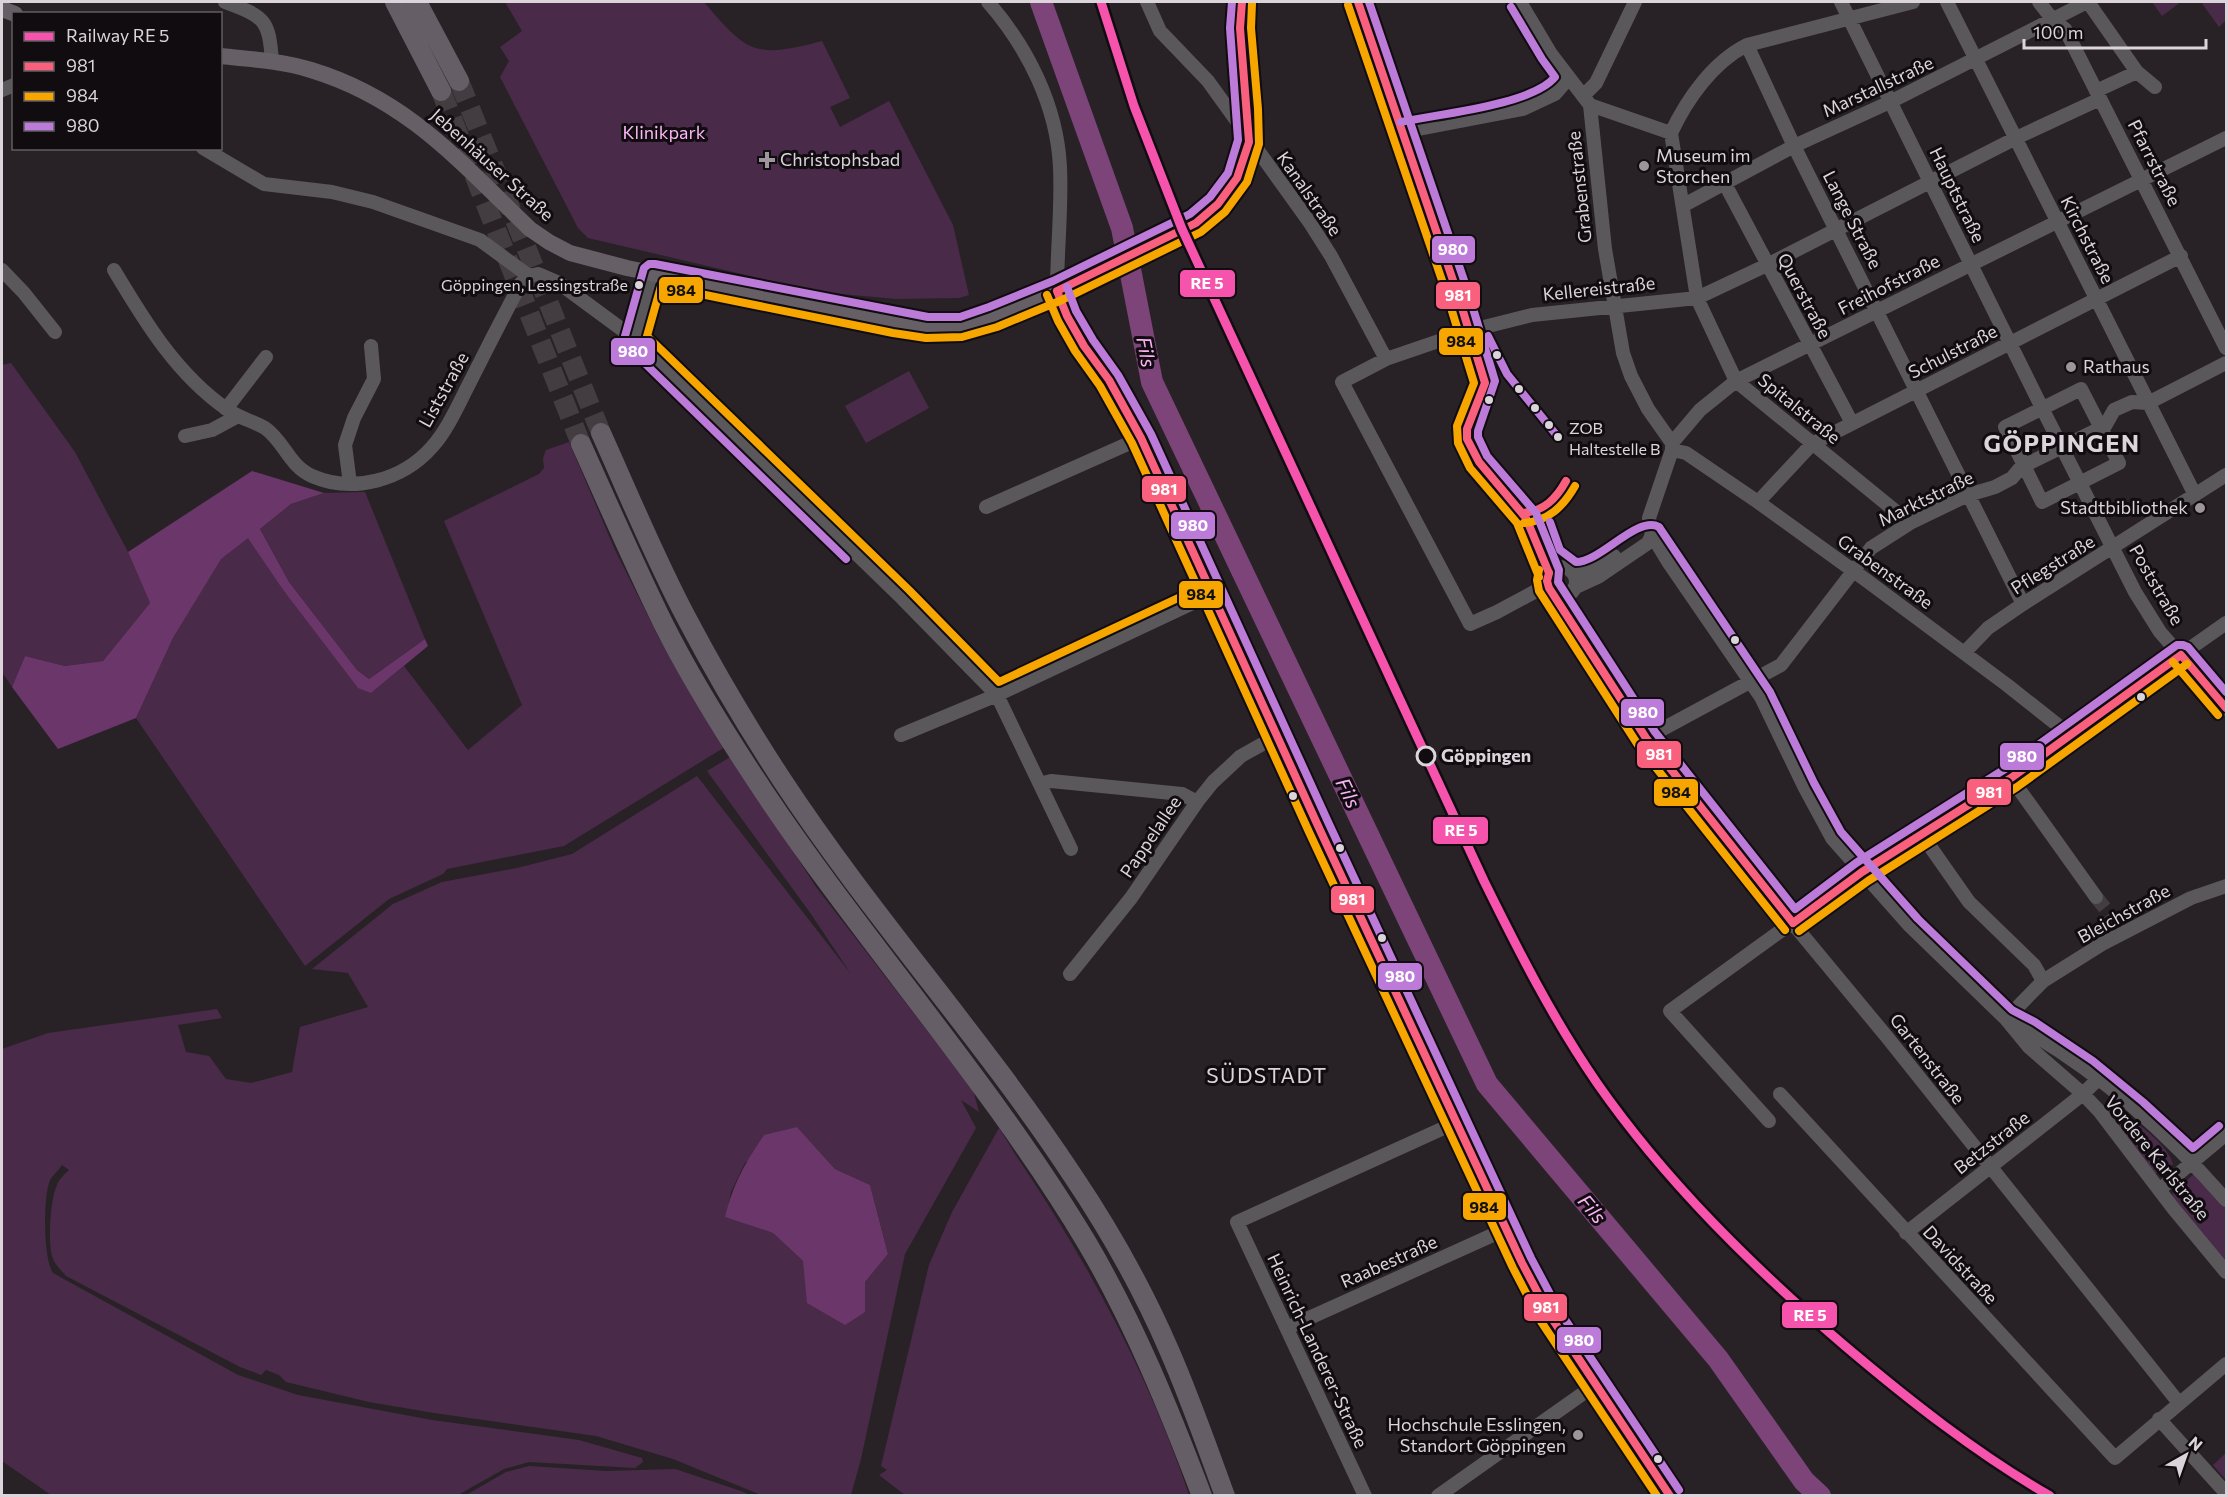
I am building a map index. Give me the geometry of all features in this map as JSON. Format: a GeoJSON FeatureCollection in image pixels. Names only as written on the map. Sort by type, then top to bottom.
{"type":"FeatureCollection","features":[{"type":"Feature","properties":{"kind":"highway"},"geometry":{"type":"LineString","coordinates":[[394,2],[441,91]]}},
{"type":"Feature","properties":{"kind":"highway"},"geometry":{"type":"LineString","coordinates":[[417,2],[459,81]]}},
{"type":"Feature","properties":{"kind":"highway"},"geometry":{"type":"LineString","coordinates":[[601,433],[686,617],[783,782],[844,868],[1027,1107],[1080,1187],[1144,1297],[1176,1367],[1226,1496]]}},
{"type":"Feature","properties":{"kind":"highway"},"geometry":{"type":"LineString","coordinates":[[581,444],[664,626],[764,793],[827,882],[977,1078],[1014,1130],[1088,1245],[1115,1294],[1171,1412],[1202,1496]]}},
{"type":"Feature","properties":{"kind":"main road","name":"Jebenhäuser Straße"},"geometry":{"type":"LineString","coordinates":[[222,56],[309,69],[366,91],[406,115],[431,135],[530,228],[549,242],[570,253],[653,274],[927,328],[962,327],[1057,291],[1105,268],[1196,223],[1218,204],[1237,178],[1249,142],[1240,28],[1242,2]]}},
{"type":"Feature","properties":{"kind":"main road"},"geometry":{"type":"LineString","coordinates":[[1057,291],[1072,326],[1109,380],[1141,438],[1506,1229],[1549,1314],[1670,1496]]}},
{"type":"Feature","properties":{"kind":"street"},"geometry":{"type":"LineString","coordinates":[[225,2],[249,10],[263,19],[270,36],[272,62]]}},
{"type":"Feature","properties":{"kind":"street"},"geometry":{"type":"LineString","coordinates":[[988,2],[1029,61],[1045,95],[1053,120],[1060,166],[1057,291]]}},
{"type":"Feature","properties":{"kind":"street","name":"Kanalstraße"},"geometry":{"type":"LineString","coordinates":[[1147,2],[1160,31],[1208,81],[1310,223],[1386,358]]}},
{"type":"Feature","properties":{"kind":"street","name":"Gartenstraße"},"geometry":{"type":"LineString","coordinates":[[1358,2],[1458,295],[1485,383],[1467,429],[1469,448],[1507,497],[1523,513],[1563,611],[1646,738],[2180,1402]]}},
{"type":"Feature","properties":{"kind":"street"},"geometry":{"type":"LineString","coordinates":[[1520,2],[1551,54],[1587,100],[1671,133],[1680,113],[1722,60],[1747,45],[1913,2]]}},
{"type":"Feature","properties":{"kind":"street"},"geometry":{"type":"LineString","coordinates":[[1587,100],[1635,2]]}},
{"type":"Feature","properties":{"kind":"street","name":"Hauptstraße"},"geometry":{"type":"LineString","coordinates":[[1842,2],[2041,406]]}},
{"type":"Feature","properties":{"kind":"street","name":"Kirchstraße"},"geometry":{"type":"LineString","coordinates":[[1947,2],[2195,495]]}},
{"type":"Feature","properties":{"kind":"street","name":"Pfarrstraße"},"geometry":{"type":"LineString","coordinates":[[2039,2],[2053,20],[2065,28],[2226,348]]}},
{"type":"Feature","properties":{"kind":"street","name":"Marstallstraße"},"geometry":{"type":"LineString","coordinates":[[1684,205],[1794,146],[1976,60],[2088,2],[2137,72],[2156,87]]}},
{"type":"Feature","properties":{"kind":"street","name":"Lange Straße"},"geometry":{"type":"LineString","coordinates":[[1747,45],[1794,146],[2023,604]]}},
{"type":"Feature","properties":{"kind":"street"},"geometry":{"type":"LineString","coordinates":[[2098,95],[2137,72]]}},
{"type":"Feature","properties":{"kind":"street"},"geometry":{"type":"LineString","coordinates":[[1403,132],[1524,109],[1555,94],[1569,78]]}},
{"type":"Feature","properties":{"kind":"street","name":"Kellereistraße"},"geometry":{"type":"LineString","coordinates":[[1551,584],[1470,624],[1342,381],[1386,358],[1468,331],[1532,315],[1697,298],[1837,230],[2098,95]]}},
{"type":"Feature","properties":{"kind":"street","name":"Grabenstraße"},"geometry":{"type":"LineString","coordinates":[[1587,100],[1605,249],[1623,353],[1631,376],[1648,409],[1672,447],[1686,453],[1758,502],[1964,653],[2069,734]]}},
{"type":"Feature","properties":{"kind":"street","name":"Spitalstraße"},"geometry":{"type":"LineString","coordinates":[[1671,133],[1697,298],[1736,381],[1910,524]]}},
{"type":"Feature","properties":{"kind":"street","name":"Freihofstraße"},"geometry":{"type":"LineString","coordinates":[[1652,535],[1649,519],[1672,447],[1700,410],[1736,381],[2226,138]]}},
{"type":"Feature","properties":{"kind":"street"},"geometry":{"type":"LineString","coordinates":[[206,150],[264,184],[333,192],[373,202],[480,240],[529,276],[538,274],[559,283],[635,339],[902,598],[997,695],[1071,849]]}},
{"type":"Feature","properties":{"kind":"street","name":"Querstraße"},"geometry":{"type":"LineString","coordinates":[[1725,184],[1852,423]]}},
{"type":"Feature","properties":{"kind":"street","name":"Schulstraße"},"geometry":{"type":"LineString","coordinates":[[1758,502],[1812,444],[2181,256]]}},
{"type":"Feature","properties":{"kind":"street"},"geometry":{"type":"LineString","coordinates":[[2,270],[55,332]]}},
{"type":"Feature","properties":{"kind":"street","name":"Liststraße"},"geometry":{"type":"LineString","coordinates":[[114,270],[159,342],[186,374],[232,413],[266,429],[275,437],[292,462],[310,475],[327,482],[350,484],[382,480],[412,465],[432,447],[447,425],[520,283],[529,276]]}},
{"type":"Feature","properties":{"kind":"street"},"geometry":{"type":"LineString","coordinates":[[635,339],[653,274]]}},
{"type":"Feature","properties":{"kind":"street"},"geometry":{"type":"LineString","coordinates":[[350,484],[345,445],[354,418],[374,379],[371,346]]}},
{"type":"Feature","properties":{"kind":"street"},"geometry":{"type":"LineString","coordinates":[[185,436],[212,430],[232,413],[266,357]]}},
{"type":"Feature","properties":{"kind":"street","name":"Marktstraße"},"geometry":{"type":"LineString","coordinates":[[1646,738],[1781,665],[1871,548],[1910,524],[1968,495],[1995,487],[2012,478],[2024,466],[2102,428],[2114,410],[2132,402],[2148,403],[2226,363]]}},
{"type":"Feature","properties":{"kind":"street"},"geometry":{"type":"LineString","coordinates":[[2081,389],[2102,428],[2119,463],[2042,502],[2005,427],[2041,406],[2081,389]]}},
{"type":"Feature","properties":{"kind":"street","name":"Poststraße"},"geometry":{"type":"LineString","coordinates":[[2041,406],[2135,592],[2160,632],[2226,708]]}},
{"type":"Feature","properties":{"kind":"street"},"geometry":{"type":"LineString","coordinates":[[986,507],[1141,438]]}},
{"type":"Feature","properties":{"kind":"street","name":"Pflegstraße"},"geometry":{"type":"LineString","coordinates":[[1964,653],[1988,628],[2023,604],[2226,475]]}},
{"type":"Feature","properties":{"kind":"street"},"geometry":{"type":"LineString","coordinates":[[1652,535],[1648,543],[1598,577],[1574,588],[1568,594],[1551,584],[1561,567],[1572,572],[1585,572],[1644,537],[1652,535]]}},
{"type":"Feature","properties":{"kind":"street"},"geometry":{"type":"LineString","coordinates":[[1652,535],[1761,697],[1832,838],[1910,926],[2006,1019]]}},
{"type":"Feature","properties":{"kind":"street"},"geometry":{"type":"LineString","coordinates":[[1572,572],[1576,580],[1574,588]]}},
{"type":"Feature","properties":{"kind":"street"},"geometry":{"type":"LineString","coordinates":[[901,735],[997,695],[1212,594]]}},
{"type":"Feature","properties":{"kind":"street"},"geometry":{"type":"LineString","coordinates":[[1769,1121],[1670,1011],[1862,872],[2011,778],[2226,623]]}},
{"type":"Feature","properties":{"kind":"street","name":"Pappelallee"},"geometry":{"type":"LineString","coordinates":[[1070,974],[1131,898],[1197,802],[1220,775],[1241,756],[1277,736]]}},
{"type":"Feature","properties":{"kind":"street","name":"Bleichstraße"},"geometry":{"type":"LineString","coordinates":[[2011,778],[2096,897]]}},
{"type":"Feature","properties":{"kind":"street"},"geometry":{"type":"LineString","coordinates":[[1040,784],[1051,781],[1182,794],[1197,802]]}},
{"type":"Feature","properties":{"kind":"street"},"geometry":{"type":"LineString","coordinates":[[1922,835],[1969,902],[2034,965],[2043,981]]}},
{"type":"Feature","properties":{"kind":"street","name":"Bleichstraße"},"geometry":{"type":"LineString","coordinates":[[2006,1019],[2043,981],[2102,944],[2191,898],[2226,885]]}},
{"type":"Feature","properties":{"kind":"street","name":"Vordere Karlstraße"},"geometry":{"type":"LineString","coordinates":[[2006,1019],[2098,1079],[2193,1162],[2226,1200]]}},
{"type":"Feature","properties":{"kind":"street","name":"Vordere Karlstraße"},"geometry":{"type":"LineString","coordinates":[[2006,1019],[2029,1047],[2100,1112],[2159,1190],[2226,1272]]}},
{"type":"Feature","properties":{"kind":"street","name":"Betzstraße"},"geometry":{"type":"LineString","coordinates":[[1906,1233],[2083,1094],[2098,1079]]}},
{"type":"Feature","properties":{"kind":"street","name":"Davidstraße"},"geometry":{"type":"LineString","coordinates":[[1780,1094],[2115,1458],[2159,1419]]}},
{"type":"Feature","properties":{"kind":"street","name":"Heinrich-Landerer-Straße"},"geometry":{"type":"LineString","coordinates":[[1365,1496],[1237,1222],[1457,1122]]}},
{"type":"Feature","properties":{"kind":"street"},"geometry":{"type":"LineString","coordinates":[[2159,1190],[2226,1134]]}},
{"type":"Feature","properties":{"kind":"street","name":"Raabestraße"},"geometry":{"type":"LineString","coordinates":[[1287,1328],[1506,1229]]}},
{"type":"Feature","properties":{"kind":"street"},"geometry":{"type":"LineString","coordinates":[[2226,1364],[2159,1419],[2226,1493]]}},
{"type":"Feature","properties":{"kind":"street"},"geometry":{"type":"LineString","coordinates":[[1438,1496],[1595,1386]]}},
{"type":"Feature","properties":{"kind":"green space","name":"Klinikpark"},"geometry":{"type":"Polygon","coordinates":[[[505,2],[704,2],[731,32],[754,47],[781,50],[822,41],[850,98],[830,107],[840,127],[889,101],[953,225],[969,295],[959,298],[896,299],[819,292],[588,238],[578,228],[500,77],[509,61],[500,47],[522,31],[505,2]]]}},
{"type":"Feature","properties":{"kind":"green space"},"geometry":{"type":"Polygon","coordinates":[[[2152,2],[2181,2],[2162,16],[2152,2]]]}},
{"type":"Feature","properties":{"kind":"green space"},"geometry":{"type":"Polygon","coordinates":[[[2201,2],[2226,2],[2226,20],[2219,27],[2201,2]]]}},
{"type":"Feature","properties":{"kind":"green space"},"geometry":{"type":"Polygon","coordinates":[[[11,363],[75,452],[128,552],[150,603],[103,661],[65,666],[25,656],[12,687],[2,672],[2,365],[11,363]]]}},
{"type":"Feature","properties":{"kind":"green space"},"geometry":{"type":"Polygon","coordinates":[[[909,371],[929,408],[866,443],[845,406],[909,371]]]}},
{"type":"Feature","properties":{"kind":"green space"},"geometry":{"type":"Polygon","coordinates":[[[569,442],[615,550],[659,638],[725,747],[564,846],[447,869],[443,874],[389,899],[305,966],[136,718],[173,638],[221,558],[248,537],[281,587],[371,693],[404,666],[468,750],[522,705],[444,521],[539,474],[544,468],[543,458],[546,450],[569,442]]]}},
{"type":"Feature","properties":{"kind":"green space"},"geometry":{"type":"Polygon","coordinates":[[[365,492],[425,639],[369,679],[357,670],[289,582],[260,529],[291,504],[324,493],[365,492]]]}},
{"type":"Feature","properties":{"kind":"green space"},"geometry":{"type":"Polygon","coordinates":[[[732,756],[816,887],[973,1090],[979,1112],[961,1100],[976,1128],[905,1254],[861,1459],[851,1495],[761,1495],[673,1459],[596,1436],[369,1402],[286,1382],[279,1375],[266,1370],[261,1375],[240,1367],[66,1276],[54,1262],[50,1231],[55,1192],[59,1181],[69,1170],[62,1165],[50,1180],[46,1200],[47,1255],[53,1273],[238,1375],[298,1395],[432,1420],[579,1440],[642,1458],[643,1462],[635,1468],[529,1462],[504,1469],[458,1495],[51,1495],[2,1461],[2,1049],[48,1033],[217,1009],[222,1018],[178,1025],[186,1052],[209,1056],[226,1079],[251,1083],[292,1072],[300,1027],[368,1007],[348,973],[312,969],[393,904],[442,882],[517,868],[572,854],[697,776],[851,974],[811,914],[707,771],[732,756]],[[797,1127],[745,1163],[731,1192],[726,1217],[773,1233],[803,1261],[865,1282],[888,1254],[870,1185],[835,1169],[797,1127]]]}},
{"type":"Feature","properties":{"kind":"green space"},"geometry":{"type":"Polygon","coordinates":[[[2113,1105],[2164,1147],[2173,1164],[2164,1173],[2154,1173],[2105,1113],[2113,1105]]]}},
{"type":"Feature","properties":{"kind":"green space"},"geometry":{"type":"Polygon","coordinates":[[[999,1128],[1071,1242],[1116,1324],[1156,1408],[1189,1495],[905,1495],[879,1475],[887,1470],[881,1466],[929,1265],[952,1212],[999,1128]]]}},
{"type":"Feature","properties":{"kind":"green space"},"geometry":{"type":"Polygon","coordinates":[[[2194,1174],[2226,1206],[2226,1266],[2177,1207],[2172,1193],[2194,1174]]]}},
{"type":"Feature","properties":{"kind":"green space"},"geometry":{"type":"Polygon","coordinates":[[[2226,1453],[2226,1480],[2213,1465],[2226,1453]]]}},
{"type":"Feature","properties":{"kind":"green space"},"geometry":{"type":"Polygon","coordinates":[[[529,1466],[606,1471],[675,1469],[750,1495],[466,1495],[506,1472],[529,1466]]]}},
{"type":"Feature","properties":{"kind":"shaded area"},"geometry":{"type":"Polygon","coordinates":[[[252,471],[324,493],[291,504],[260,529],[289,582],[357,670],[369,679],[425,639],[428,646],[371,693],[358,688],[281,587],[248,538],[221,559],[173,638],[136,718],[58,749],[12,687],[25,656],[65,666],[103,661],[150,603],[128,552],[252,471]]]}},
{"type":"Feature","properties":{"kind":"shaded area"},"geometry":{"type":"Polygon","coordinates":[[[797,1127],[835,1169],[870,1185],[888,1254],[865,1282],[865,1312],[845,1325],[807,1303],[803,1261],[773,1233],[725,1217],[740,1174],[764,1135],[797,1127]]]}},
{"type":"Feature","properties":{"kind":"waterway","name":"Fils"},"geometry":{"type":"LineString","coordinates":[[1041,2],[1122,228],[1152,382],[1487,1084],[1718,1359],[1804,1481],[1820,1496]]}},
{"type":"Feature","properties":{"kind":"tunnel"},"geometry":{"type":"LineString","coordinates":[[459,81],[601,433]]}},
{"type":"Feature","properties":{"kind":"tunnel"},"geometry":{"type":"LineString","coordinates":[[441,91],[581,444]]}},
{"type":"Feature","properties":{"kind":"tunnel"},"geometry":{"type":"LineString","coordinates":[[2096,897],[2125,933]]}},
{"type":"Feature","properties":{"kind":"transit line"},"geometry":{"type":"LineString","coordinates":[[1101,2],[1134,106],[1182,229],[1484,881],[1537,984],[1581,1059],[1652,1155],[1713,1222],[1778,1286],[1894,1387],[1970,1444],[2050,1496]]}},
{"type":"Feature","properties":{"kind":"transit line","name":"980"},"geometry":{"type":"LineString","coordinates":[[846,559],[626,345],[625,336],[644,268],[649,264],[655,264],[928,317],[960,317],[1053,281],[1190,214],[1210,197],[1228,173],[1238,140],[1230,28],[1232,2]]}},
{"type":"Feature","properties":{"kind":"transit line","name":"981"},"geometry":{"type":"LineString","coordinates":[[1057,291],[1196,223],[1218,204],[1237,178],[1249,142],[1240,28],[1242,2]]}},
{"type":"Feature","properties":{"kind":"transit line","name":"981"},"geometry":{"type":"LineString","coordinates":[[1358,2],[1458,295],[1485,383],[1467,429],[1467,439],[1479,462],[1526,518],[1549,573]]}},
{"type":"Feature","properties":{"kind":"transit line","name":"980"},"geometry":{"type":"LineString","coordinates":[[1369,2],[1468,292],[1495,381],[1478,437],[1487,456],[1536,513],[1559,570],[1558,582],[1655,732],[1795,909],[1856,863],[2005,769],[2177,645],[2188,647],[2226,692]]}},
{"type":"Feature","properties":{"kind":"transit line","name":"984"},"geometry":{"type":"LineString","coordinates":[[1208,584],[999,682],[909,590],[647,336],[661,286],[893,333],[926,338],[962,337],[997,327],[1062,300],[1201,232],[1225,212],[1247,182],[1259,144],[1251,28],[1252,3]]}},
{"type":"Feature","properties":{"kind":"transit line","name":"984"},"geometry":{"type":"LineString","coordinates":[[1348,5],[1448,298],[1474,383],[1457,426],[1458,443],[1470,468],[1517,523],[1539,577]]}},
{"type":"Feature","properties":{"kind":"transit line","name":"980"},"geometry":{"type":"LineString","coordinates":[[1401,122],[1484,107],[1527,95],[1543,87],[1555,77],[1511,7]]}},
{"type":"Feature","properties":{"kind":"transit line","name":"980"},"geometry":{"type":"LineString","coordinates":[[1067,287],[1076,311],[1118,375],[1151,434],[1531,1258],[1558,1309],[1679,1490]]}},
{"type":"Feature","properties":{"kind":"transit line","name":"981"},"geometry":{"type":"LineString","coordinates":[[1057,291],[1067,316],[1084,346],[1109,380],[1141,438],[1319,828],[1522,1263],[1549,1314],[1670,1496]]}},
{"type":"Feature","properties":{"kind":"transit line","name":"984"},"geometry":{"type":"LineString","coordinates":[[1047,295],[1075,351],[1100,386],[1132,443],[1309,832],[1513,1268],[1540,1320],[1657,1496]]}},
{"type":"Feature","properties":{"kind":"transit line","name":"980"},"geometry":{"type":"LineString","coordinates":[[1488,336],[1507,374],[1558,437]]}},
{"type":"Feature","properties":{"kind":"transit line","name":"981"},"geometry":{"type":"LineString","coordinates":[[1523,513],[1537,510],[1549,503],[1566,481]]}},
{"type":"Feature","properties":{"kind":"transit line","name":"984"},"geometry":{"type":"LineString","coordinates":[[1524,523],[1533,522],[1554,512],[1575,486]]}},
{"type":"Feature","properties":{"kind":"transit line","name":"980"},"geometry":{"type":"LineString","coordinates":[[1550,522],[1560,550],[1576,562],[1596,555],[1640,527],[1650,525],[1659,527],[1770,692],[1814,783],[1841,832],[1918,919],[2012,1010],[2035,1022],[2093,1061],[2143,1102],[2193,1148],[2219,1126]]}},
{"type":"Feature","properties":{"kind":"transit line","name":"984"},"geometry":{"type":"LineString","coordinates":[[1539,570],[1537,580],[1539,591],[1638,745],[1785,930]]}},
{"type":"Feature","properties":{"kind":"transit line","name":"981"},"geometry":{"type":"LineString","coordinates":[[1549,573],[1547,581],[1549,588],[1646,738],[1793,923]]}},
{"type":"Feature","properties":{"kind":"transit line","name":"981"},"geometry":{"type":"LineString","coordinates":[[2181,655],[2226,708]]}},
{"type":"Feature","properties":{"kind":"transit line","name":"981"},"geometry":{"type":"LineString","coordinates":[[1793,923],[1862,872],[2011,778],[2181,655]]}},
{"type":"Feature","properties":{"kind":"transit line","name":"984"},"geometry":{"type":"LineString","coordinates":[[2173,662],[2218,715]]}},
{"type":"Feature","properties":{"kind":"transit line","name":"984"},"geometry":{"type":"LineString","coordinates":[[1799,931],[1868,881],[2017,787],[2187,664]]}},
{"type":"Feature","properties":{"kind":"place","name":"Christophsbad"},"geometry":{"type":"Point","coordinates":[767,160]}},
{"type":"Feature","properties":{"kind":"place","name":"Museum im Storchen"},"geometry":{"type":"Point","coordinates":[1644,166]}},
{"type":"Feature","properties":{"kind":"place","name":"Göppingen, Lessingstraße"},"geometry":{"type":"Point","coordinates":[639,285]}},
{"type":"Feature","properties":{"kind":"place","name":"Rathaus"},"geometry":{"type":"Point","coordinates":[2071,367]}},
{"type":"Feature","properties":{"kind":"place","name":"ZOB Haltestelle B"},"geometry":{"type":"Point","coordinates":[1558,437]}},
{"type":"Feature","properties":{"kind":"place","name":"Stadtbibliothek"},"geometry":{"type":"Point","coordinates":[2200,508]}},
{"type":"Feature","properties":{"kind":"place","name":"Göppingen"},"geometry":{"type":"Point","coordinates":[1426,756]}},
{"type":"Feature","properties":{"kind":"place","name":"Hochschule Esslingen, Standort Göppingen"},"geometry":{"type":"Point","coordinates":[1578,1435]}},
{"type":"Feature","properties":{"kind":"district","name":"GÖPPINGEN"},"geometry":{"type":"Point","coordinates":[2062,444]}},
{"type":"Feature","properties":{"kind":"district","name":"SÜDSTADT"},"geometry":{"type":"Point","coordinates":[1267,1076]}}]}
